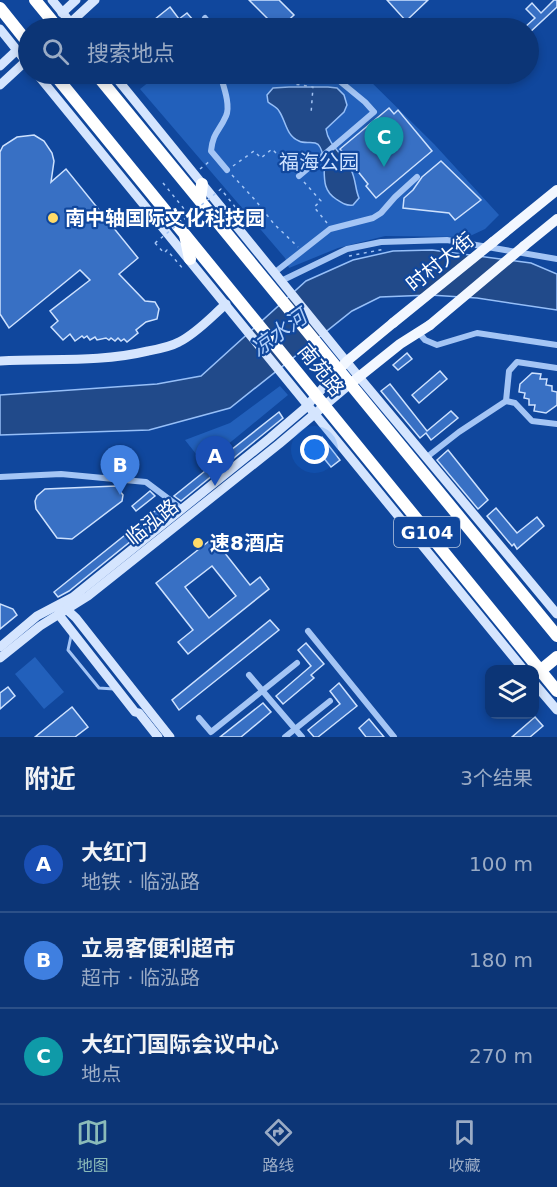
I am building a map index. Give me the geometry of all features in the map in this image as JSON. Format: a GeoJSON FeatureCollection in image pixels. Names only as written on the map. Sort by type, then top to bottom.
{"type":"FeatureCollection","features":[{"type":"Feature","properties":{"kind":"highway"},"geometry":{"type":"LineString","coordinates":[[35,0],[50,18]]}},
{"type":"Feature","properties":{"kind":"highway"},"geometry":{"type":"LineString","coordinates":[[0,8],[18,30]]}},
{"type":"Feature","properties":{"kind":"highway","name":"南苑路"},"geometry":{"type":"LineString","coordinates":[[62,84],[227,286],[248,321],[292,376],[527,665]]}},
{"type":"Feature","properties":{"kind":"highway","name":"南苑路"},"geometry":{"type":"LineString","coordinates":[[104,84],[223,227],[284,293],[557,636]]}},
{"type":"Feature","properties":{"kind":"highway"},"geometry":{"type":"LineString","coordinates":[[200,200],[202,184]]}},
{"type":"Feature","properties":{"kind":"highway"},"geometry":{"type":"LineString","coordinates":[[223,227],[238,228]]}},
{"type":"Feature","properties":{"kind":"highway"},"geometry":{"type":"LineString","coordinates":[[185,234],[187,264]]}},
{"type":"Feature","properties":{"kind":"highway"},"geometry":{"type":"LineString","coordinates":[[212,286],[227,286]]}},
{"type":"Feature","properties":{"kind":"highway"},"geometry":{"type":"LineString","coordinates":[[539,675],[557,657]]}},
{"type":"Feature","properties":{"kind":"highway","name":"南苑路"},"geometry":{"type":"LineString","coordinates":[[539,678],[557,691]]}},
{"type":"Feature","properties":{"kind":"main road","name":"时村大街"},"geometry":{"type":"LineString","coordinates":[[343,366],[557,190]]}},
{"type":"Feature","properties":{"kind":"main road","name":"时村大街"},"geometry":{"type":"LineString","coordinates":[[355,380],[400,344],[430,325],[557,219]]}},
{"type":"Feature","properties":{"kind":"street"},"geometry":{"type":"LineString","coordinates":[[52,0],[66,18]]}},
{"type":"Feature","properties":{"kind":"street"},"geometry":{"type":"LineString","coordinates":[[62,13],[76,0]]}},
{"type":"Feature","properties":{"kind":"street"},"geometry":{"type":"LineString","coordinates":[[80,18],[95,0]]}},
{"type":"Feature","properties":{"kind":"street"},"geometry":{"type":"LineString","coordinates":[[0,29],[17,50],[0,66]]}},
{"type":"Feature","properties":{"kind":"street"},"geometry":{"type":"LineString","coordinates":[[0,85],[18,70]]}},
{"type":"Feature","properties":{"kind":"street"},"geometry":{"type":"LineString","coordinates":[[45,84],[187,264],[212,286],[226,304],[248,321]]}},
{"type":"Feature","properties":{"kind":"street"},"geometry":{"type":"LineString","coordinates":[[120,84],[281,281],[284,293]]}},
{"type":"Feature","properties":{"kind":"street"},"geometry":{"type":"LineString","coordinates":[[222,84],[227,108],[226,116],[212,139],[211,151],[227,170]]}},
{"type":"Feature","properties":{"kind":"street"},"geometry":{"type":"LineString","coordinates":[[299,176],[374,112],[343,84]]}},
{"type":"Feature","properties":{"kind":"street"},"geometry":{"type":"LineString","coordinates":[[274,273],[330,229],[373,218],[381,213],[395,196],[417,177]]}},
{"type":"Feature","properties":{"kind":"street"},"geometry":{"type":"LineString","coordinates":[[281,281],[347,249],[381,242],[447,240],[557,259]]}},
{"type":"Feature","properties":{"kind":"street"},"geometry":{"type":"LineString","coordinates":[[0,361],[88,360],[134,355],[165,348],[180,342],[226,304]]}},
{"type":"Feature","properties":{"kind":"street"},"geometry":{"type":"LineString","coordinates":[[419,333],[425,340],[437,345],[477,333],[557,345]]}},
{"type":"Feature","properties":{"kind":"street"},"geometry":{"type":"LineString","coordinates":[[506,401],[508,371],[517,362],[557,368]]}},
{"type":"Feature","properties":{"kind":"street","name":"临泓路"},"geometry":{"type":"LineString","coordinates":[[0,647],[37,616],[73,597],[270,438],[312,400],[343,366]]}},
{"type":"Feature","properties":{"kind":"street"},"geometry":{"type":"LineString","coordinates":[[355,380],[428,457],[557,614]]}},
{"type":"Feature","properties":{"kind":"street","name":"临泓路"},"geometry":{"type":"LineString","coordinates":[[0,658],[40,626],[106,582],[355,380]]}},
{"type":"Feature","properties":{"kind":"street"},"geometry":{"type":"LineString","coordinates":[[428,457],[459,432],[506,401],[515,403],[532,422],[557,424]]}},
{"type":"Feature","properties":{"kind":"street"},"geometry":{"type":"LineString","coordinates":[[320,410],[521,665]]}},
{"type":"Feature","properties":{"kind":"street"},"geometry":{"type":"LineString","coordinates":[[0,477],[61,474],[146,482],[182,509]]}},
{"type":"Feature","properties":{"kind":"street"},"geometry":{"type":"LineString","coordinates":[[158,737],[59,615],[59,604],[68,609],[170,737]]}},
{"type":"Feature","properties":{"kind":"street"},"geometry":{"type":"LineString","coordinates":[[308,631],[394,737]]}},
{"type":"Feature","properties":{"kind":"street"},"geometry":{"type":"LineString","coordinates":[[199,718],[211,732],[297,663]]}},
{"type":"Feature","properties":{"kind":"street"},"geometry":{"type":"LineString","coordinates":[[249,675],[302,737]]}},
{"type":"Feature","properties":{"kind":"street"},"geometry":{"type":"LineString","coordinates":[[539,680],[557,710]]}},
{"type":"Feature","properties":{"kind":"street"},"geometry":{"type":"LineString","coordinates":[[285,737],[330,701]]}},
{"type":"Feature","properties":{"kind":"lane"},"geometry":{"type":"LineString","coordinates":[[73,632],[68,650],[99,688],[118,690]]}},
{"type":"Feature","properties":{"kind":"path"},"geometry":{"type":"LineString","coordinates":[[294,84],[313,87],[311,114]]}},
{"type":"Feature","properties":{"kind":"path"},"geometry":{"type":"LineString","coordinates":[[301,250],[274,224],[227,170],[254,151],[261,158],[272,149],[321,201],[315,207],[325,218],[330,229]]}},
{"type":"Feature","properties":{"kind":"path"},"geometry":{"type":"LineString","coordinates":[[194,173],[216,156]]}},
{"type":"Feature","properties":{"kind":"path"},"geometry":{"type":"LineString","coordinates":[[163,183],[189,215]]}},
{"type":"Feature","properties":{"kind":"path"},"geometry":{"type":"LineString","coordinates":[[187,264],[167,250],[164,253],[155,243],[221,189],[241,215]]}},
{"type":"Feature","properties":{"kind":"path"},"geometry":{"type":"LineString","coordinates":[[346,257],[389,248]]}},
{"type":"Feature","properties":{"kind":"green space","name":"福海公园"},"geometry":{"type":"Polygon","coordinates":[[[146,84],[373,84],[434,144],[499,215],[485,229],[468,237],[385,236],[338,248],[289,268],[285,258],[140,89],[146,84]]]}},
{"type":"Feature","properties":{"kind":"green space"},"geometry":{"type":"Polygon","coordinates":[[[280,386],[288,395],[204,464],[185,440],[230,423],[280,386]]]}},
{"type":"Feature","properties":{"kind":"green space"},"geometry":{"type":"Polygon","coordinates":[[[35,657],[64,692],[44,709],[15,674],[35,657]]]}},
{"type":"Feature","properties":{"kind":"water"},"geometry":{"type":"Polygon","coordinates":[[[273,88],[337,88],[344,95],[347,105],[344,112],[326,129],[330,140],[353,173],[359,198],[353,205],[340,202],[326,188],[323,154],[320,147],[291,136],[278,110],[268,102],[267,95],[273,88]]]}},
{"type":"Feature","properties":{"kind":"water","name":"凉水河"},"geometry":{"type":"Polygon","coordinates":[[[432,250],[531,263],[557,274],[557,310],[477,298],[430,295],[380,297],[352,311],[230,408],[149,430],[0,435],[0,395],[157,384],[201,376],[306,281],[353,260],[393,251],[432,250]]]}},
{"type":"Feature","properties":{"kind":"building"},"geometry":{"type":"Polygon","coordinates":[[[249,0],[279,0],[294,15],[291,18],[267,18],[249,0]]]}},
{"type":"Feature","properties":{"kind":"building"},"geometry":{"type":"Polygon","coordinates":[[[387,0],[428,0],[409,18],[403,18],[387,0]]]}},
{"type":"Feature","properties":{"kind":"building"},"geometry":{"type":"Polygon","coordinates":[[[554,0],[557,0],[557,7],[539,24],[539,18],[535,18],[526,9],[532,3],[541,13],[554,0]]]}},
{"type":"Feature","properties":{"kind":"building"},"geometry":{"type":"Polygon","coordinates":[[[170,7],[178,18],[156,18],[170,7]]]}},
{"type":"Feature","properties":{"kind":"building"},"geometry":{"type":"Polygon","coordinates":[[[187,13],[191,18],[180,18],[187,13]]]}},
{"type":"Feature","properties":{"kind":"building"},"geometry":{"type":"Polygon","coordinates":[[[389,108],[394,114],[398,110],[432,151],[376,198],[366,186],[368,184],[340,149],[389,108]]]}},
{"type":"Feature","properties":{"kind":"building","name":"南中轴国际文化科技园"},"geometry":{"type":"Polygon","coordinates":[[[34,135],[44,141],[52,153],[54,161],[51,182],[66,169],[138,258],[119,274],[145,301],[155,302],[159,309],[157,319],[146,322],[127,342],[118,338],[115,341],[111,338],[97,340],[95,337],[90,340],[87,336],[84,338],[82,336],[75,341],[70,334],[63,340],[51,327],[58,321],[50,311],[90,280],[80,270],[9,328],[0,314],[0,152],[3,146],[17,137],[34,135]]]}},
{"type":"Feature","properties":{"kind":"building"},"geometry":{"type":"Polygon","coordinates":[[[441,161],[481,200],[455,220],[449,213],[403,208],[404,198],[422,177],[441,161]]]}},
{"type":"Feature","properties":{"kind":"building"},"geometry":{"type":"Polygon","coordinates":[[[407,353],[412,359],[398,370],[393,365],[407,353]]]}},
{"type":"Feature","properties":{"kind":"building"},"geometry":{"type":"Polygon","coordinates":[[[440,371],[447,379],[419,403],[412,395],[440,371]]]}},
{"type":"Feature","properties":{"kind":"building"},"geometry":{"type":"Polygon","coordinates":[[[532,373],[541,374],[540,379],[547,379],[546,385],[552,386],[552,391],[557,392],[557,405],[546,413],[534,411],[535,405],[529,405],[529,399],[524,398],[525,393],[519,392],[520,384],[532,373]]]}},
{"type":"Feature","properties":{"kind":"building"},"geometry":{"type":"Polygon","coordinates":[[[390,384],[427,431],[451,411],[458,418],[431,440],[426,433],[420,438],[381,391],[390,384]]]}},
{"type":"Feature","properties":{"kind":"building"},"geometry":{"type":"Polygon","coordinates":[[[279,412],[283,418],[181,501],[174,496],[215,463],[207,453],[217,444],[226,454],[279,412]]]}},
{"type":"Feature","properties":{"kind":"building"},"geometry":{"type":"Polygon","coordinates":[[[322,437],[340,460],[331,467],[313,445],[322,437]]]}},
{"type":"Feature","properties":{"kind":"building"},"geometry":{"type":"Polygon","coordinates":[[[448,450],[488,500],[478,509],[437,460],[448,450]]]}},
{"type":"Feature","properties":{"kind":"building"},"geometry":{"type":"Polygon","coordinates":[[[116,486],[123,495],[122,501],[72,539],[57,538],[36,509],[37,496],[45,489],[116,486]]]}},
{"type":"Feature","properties":{"kind":"building"},"geometry":{"type":"Polygon","coordinates":[[[150,491],[155,496],[136,511],[132,506],[150,491]]]}},
{"type":"Feature","properties":{"kind":"building"},"geometry":{"type":"Polygon","coordinates":[[[165,503],[172,508],[69,591],[58,597],[54,592],[165,503]]]}},
{"type":"Feature","properties":{"kind":"building"},"geometry":{"type":"Polygon","coordinates":[[[496,508],[517,533],[537,517],[544,526],[517,549],[487,516],[496,508]]]}},
{"type":"Feature","properties":{"kind":"building"},"geometry":{"type":"Polygon","coordinates":[[[213,538],[250,585],[260,577],[269,589],[188,654],[178,642],[193,630],[156,583],[213,538]],[[212,566],[185,587],[209,618],[236,596],[212,566]]]}},
{"type":"Feature","properties":{"kind":"building"},"geometry":{"type":"Polygon","coordinates":[[[0,604],[13,609],[17,615],[0,629],[0,604]]]}},
{"type":"Feature","properties":{"kind":"building"},"geometry":{"type":"Polygon","coordinates":[[[270,620],[279,630],[179,710],[172,700],[270,620]]]}},
{"type":"Feature","properties":{"kind":"building"},"geometry":{"type":"Polygon","coordinates":[[[306,643],[324,664],[311,675],[314,678],[283,704],[276,696],[311,666],[298,650],[306,643]]]}},
{"type":"Feature","properties":{"kind":"building"},"geometry":{"type":"Polygon","coordinates":[[[339,683],[357,706],[318,737],[314,737],[308,730],[340,704],[330,691],[339,683]]]}},
{"type":"Feature","properties":{"kind":"building"},"geometry":{"type":"Polygon","coordinates":[[[8,687],[15,696],[0,709],[0,693],[8,687]]]}},
{"type":"Feature","properties":{"kind":"building"},"geometry":{"type":"Polygon","coordinates":[[[263,703],[271,712],[241,737],[220,737],[263,703]]]}},
{"type":"Feature","properties":{"kind":"building"},"geometry":{"type":"Polygon","coordinates":[[[72,707],[88,727],[75,737],[35,737],[72,707]]]}},
{"type":"Feature","properties":{"kind":"building"},"geometry":{"type":"Polygon","coordinates":[[[369,719],[384,737],[366,737],[359,728],[369,719]]]}},
{"type":"Feature","properties":{"kind":"building"},"geometry":{"type":"Polygon","coordinates":[[[533,719],[537,719],[543,726],[530,737],[512,737],[533,719]]]}},
{"type":"Feature","properties":{"kind":"place","name":"大红门国际会议中心"},"geometry":{"type":"Point","coordinates":[384,167]}},
{"type":"Feature","properties":{"kind":"place","name":"南中轴国际文化科技园"},"geometry":{"type":"Point","coordinates":[53,218]}},
{"type":"Feature","properties":{"kind":"place","name":"大红门"},"geometry":{"type":"Point","coordinates":[215,486]}},
{"type":"Feature","properties":{"kind":"place","name":"立易客便利超市"},"geometry":{"type":"Point","coordinates":[120,495]}},
{"type":"Feature","properties":{"kind":"place","name":"速8酒店"},"geometry":{"type":"Point","coordinates":[198,543]}}]}
